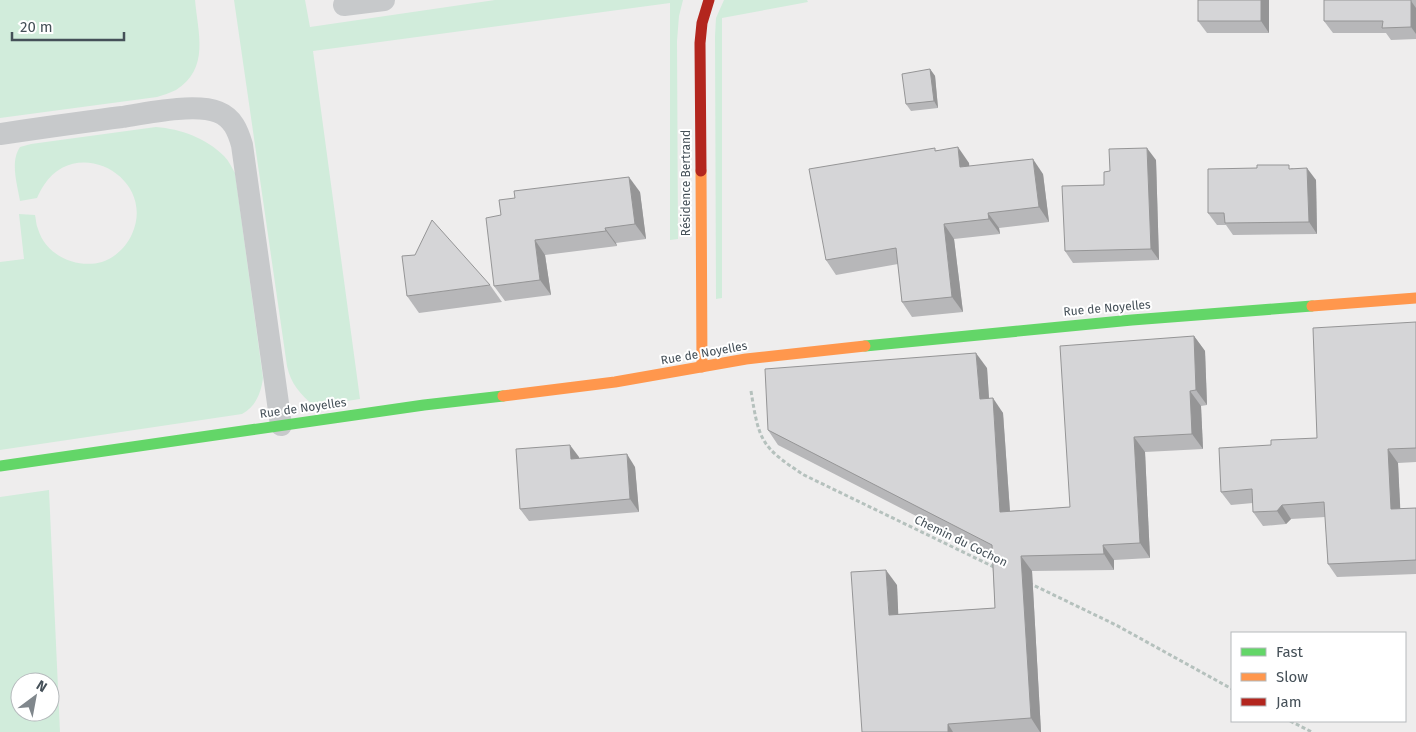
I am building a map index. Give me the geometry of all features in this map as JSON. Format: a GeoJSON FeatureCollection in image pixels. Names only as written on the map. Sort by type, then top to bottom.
{"type":"FeatureCollection","features":[{"type":"Feature","properties":{"kind":"street","name":"Résidence Bertrand"},"geometry":{"type":"LineString","coordinates":[[702,367],[700,43],[702,23],[709,0]]}},
{"type":"Feature","properties":{"kind":"street","name":"Rue de Noyelles"},"geometry":{"type":"LineString","coordinates":[[0,466],[487,396],[599,384],[746,359],[858,346],[1132,320],[1416,298]]}},
{"type":"Feature","properties":{"kind":"lane"},"geometry":{"type":"LineString","coordinates":[[344,5],[384,0]]}},
{"type":"Feature","properties":{"kind":"lane"},"geometry":{"type":"LineString","coordinates":[[0,134],[168,110],[202,109],[218,112],[230,119],[238,130],[242,145],[281,425]]}},
{"type":"Feature","properties":{"kind":"path","name":"Chemin du Cochon"},"geometry":{"type":"LineString","coordinates":[[746,359],[756,423],[770,451],[804,475],[1000,570]]}},
{"type":"Feature","properties":{"kind":"path"},"geometry":{"type":"LineString","coordinates":[[1027,582],[1116,626],[1231,688]]}},
{"type":"Feature","properties":{"kind":"path"},"geometry":{"type":"LineString","coordinates":[[1292,722],[1312,732]]}},
{"type":"Feature","properties":{"kind":"green space"},"geometry":{"type":"Polygon","coordinates":[[[0,0],[195,0],[199,38],[198,61],[187,81],[176,90],[157,97],[0,118],[0,0]]]}},
{"type":"Feature","properties":{"kind":"green space"},"geometry":{"type":"Polygon","coordinates":[[[234,0],[305,0],[310,27],[495,0],[683,0],[679,16],[677,41],[678,239],[670,240],[670,3],[313,51],[360,399],[314,406],[297,388],[287,366],[234,0]]]}},
{"type":"Feature","properties":{"kind":"green space"},"geometry":{"type":"Polygon","coordinates":[[[724,0],[807,0],[808,2],[722,18],[722,298],[716,299],[715,36],[716,18],[724,0]]]}},
{"type":"Feature","properties":{"kind":"green space"},"geometry":{"type":"Polygon","coordinates":[[[156,127],[184,132],[201,139],[226,158],[235,173],[263,378],[257,399],[242,414],[0,450],[0,262],[24,259],[19,214],[35,215],[37,227],[42,238],[55,253],[73,262],[92,264],[107,260],[124,247],[132,234],[137,214],[133,196],[124,180],[110,169],[93,163],[75,163],[58,170],[44,185],[37,198],[20,201],[15,173],[17,153],[20,147],[31,144],[156,127]]]}},
{"type":"Feature","properties":{"kind":"green space"},"geometry":{"type":"Polygon","coordinates":[[[49,490],[57,672],[10,672],[10,722],[60,722],[60,732],[0,732],[0,497],[49,490]]]}},
{"type":"Feature","properties":{"kind":"building"},"geometry":{"type":"Polygon","coordinates":[[[1198,0],[1261,0],[1261,21],[1198,21],[1198,0]]]}},
{"type":"Feature","properties":{"kind":"building"},"geometry":{"type":"Polygon","coordinates":[[[1324,0],[1411,0],[1411,27],[1382,28],[1383,21],[1324,21],[1324,0]]]}},
{"type":"Feature","properties":{"kind":"building"},"geometry":{"type":"Polygon","coordinates":[[[930,69],[934,101],[906,104],[902,74],[930,69]]]}},
{"type":"Feature","properties":{"kind":"building"},"geometry":{"type":"Polygon","coordinates":[[[958,147],[960,167],[1033,159],[1039,207],[988,213],[989,219],[944,224],[952,297],[902,302],[896,248],[826,260],[809,169],[935,148],[935,151],[958,147]]]}},
{"type":"Feature","properties":{"kind":"building"},"geometry":{"type":"Polygon","coordinates":[[[1147,148],[1151,249],[1065,251],[1062,186],[1104,185],[1104,172],[1110,171],[1109,149],[1147,148]]]}},
{"type":"Feature","properties":{"kind":"building"},"geometry":{"type":"Polygon","coordinates":[[[1257,165],[1289,165],[1289,169],[1307,168],[1309,222],[1225,223],[1224,213],[1208,213],[1208,169],[1257,168],[1257,165]]]}},
{"type":"Feature","properties":{"kind":"building"},"geometry":{"type":"Polygon","coordinates":[[[629,177],[635,224],[605,228],[606,231],[535,240],[540,280],[494,286],[486,218],[501,215],[499,200],[515,198],[514,191],[629,177]]]}},
{"type":"Feature","properties":{"kind":"building"},"geometry":{"type":"Polygon","coordinates":[[[432,220],[490,285],[407,296],[402,256],[415,255],[432,220]]]}},
{"type":"Feature","properties":{"kind":"building"},"geometry":{"type":"Polygon","coordinates":[[[1416,322],[1416,448],[1388,449],[1391,509],[1416,508],[1416,560],[1328,564],[1324,502],[1282,505],[1277,511],[1253,512],[1252,489],[1221,492],[1219,448],[1271,445],[1271,440],[1317,438],[1313,328],[1416,322]]]}},
{"type":"Feature","properties":{"kind":"building"},"geometry":{"type":"Polygon","coordinates":[[[1194,336],[1196,390],[1190,391],[1192,434],[1134,437],[1140,543],[1103,545],[1104,554],[1021,556],[1031,718],[948,724],[948,732],[862,732],[851,572],[886,570],[889,615],[995,608],[992,545],[768,430],[765,369],[976,353],[980,399],[993,398],[1000,512],[1070,507],[1060,346],[1194,336]]]}},
{"type":"Feature","properties":{"kind":"building"},"geometry":{"type":"Polygon","coordinates":[[[570,445],[571,459],[627,454],[630,499],[520,509],[516,449],[570,445]]]}},
{"type":"Feature","properties":{"kind":"traffic: fast"},"geometry":{"type":"LineString","coordinates":[[865,346],[1132,320],[1312,306]]}},
{"type":"Feature","properties":{"kind":"traffic: fast"},"geometry":{"type":"LineString","coordinates":[[0,466],[424,405],[503,396]]}},
{"type":"Feature","properties":{"kind":"traffic: slow"},"geometry":{"type":"LineString","coordinates":[[701,171],[702,367]]}},
{"type":"Feature","properties":{"kind":"traffic: slow"},"geometry":{"type":"LineString","coordinates":[[1312,306],[1416,298]]}},
{"type":"Feature","properties":{"kind":"traffic: slow"},"geometry":{"type":"LineString","coordinates":[[503,396],[615,382],[746,359],[865,346]]}},
{"type":"Feature","properties":{"kind":"traffic: jam"},"geometry":{"type":"LineString","coordinates":[[701,171],[700,43],[702,23],[709,0]]}}]}
